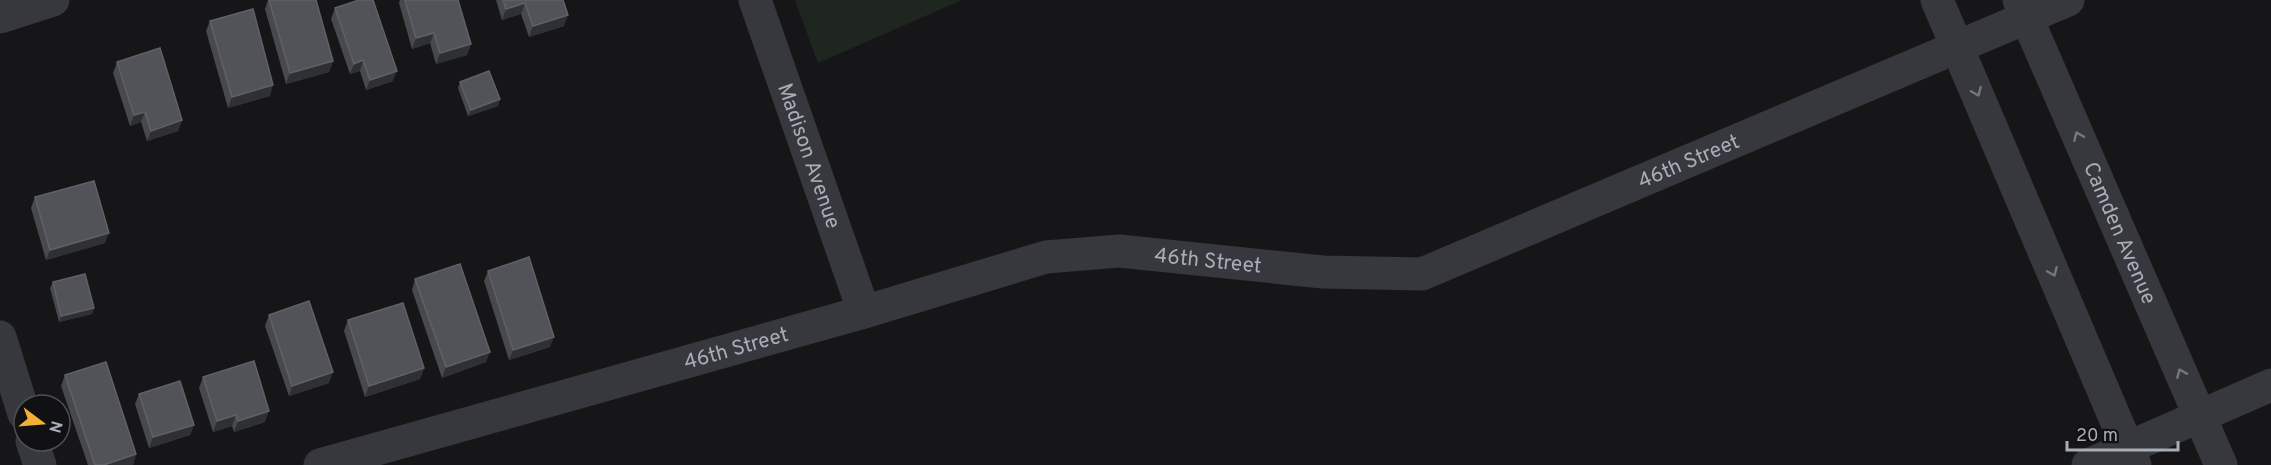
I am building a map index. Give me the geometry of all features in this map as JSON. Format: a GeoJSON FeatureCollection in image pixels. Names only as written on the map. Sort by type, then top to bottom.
{"type":"FeatureCollection","features":[{"type":"Feature","properties":{"kind":"street"},"geometry":{"type":"LineString","coordinates":[[0,16],[53,0]]}},
{"type":"Feature","properties":{"kind":"street","name":"Madison Avenue"},"geometry":{"type":"LineString","coordinates":[[755,0],[864,312]]}},
{"type":"Feature","properties":{"kind":"street"},"geometry":{"type":"LineString","coordinates":[[1937,0],[2131,456]]}},
{"type":"Feature","properties":{"kind":"street","name":"46th Street"},"geometry":{"type":"LineString","coordinates":[[321,465],[864,312],[1047,257],[1119,251],[1323,272],[1422,274],[1957,47],[2023,9],[2068,0]]}},
{"type":"Feature","properties":{"kind":"street","name":"Camden Avenue"},"geometry":{"type":"LineString","coordinates":[[2023,9],[2221,465]]}},
{"type":"Feature","properties":{"kind":"street"},"geometry":{"type":"LineString","coordinates":[[0,337],[17,393]]}},
{"type":"Feature","properties":{"kind":"street"},"geometry":{"type":"LineString","coordinates":[[2088,465],[2131,456],[2200,416],[2271,385]]}},
{"type":"Feature","properties":{"kind":"shaded area"},"geometry":{"type":"Polygon","coordinates":[[[795,0],[962,0],[818,63],[795,0]]]}},
{"type":"Feature","properties":{"kind":"building"},"geometry":{"type":"Polygon","coordinates":[[[269,0],[316,0],[333,61],[290,73],[269,0]]]}},
{"type":"Feature","properties":{"kind":"building"},"geometry":{"type":"Polygon","coordinates":[[[359,0],[373,0],[397,71],[370,80],[363,60],[354,64],[335,8],[359,0]]]}},
{"type":"Feature","properties":{"kind":"building"},"geometry":{"type":"Polygon","coordinates":[[[405,0],[458,0],[471,44],[440,53],[434,33],[416,38],[405,0]]]}},
{"type":"Feature","properties":{"kind":"building"},"geometry":{"type":"Polygon","coordinates":[[[503,0],[563,0],[568,15],[533,26],[525,3],[506,9],[503,0]]]}},
{"type":"Feature","properties":{"kind":"building"},"geometry":{"type":"Polygon","coordinates":[[[253,9],[273,85],[232,97],[210,21],[253,9]]]}},
{"type":"Feature","properties":{"kind":"building"},"geometry":{"type":"Polygon","coordinates":[[[160,48],[182,120],[151,131],[145,112],[134,115],[117,62],[160,48]]]}},
{"type":"Feature","properties":{"kind":"building"},"geometry":{"type":"Polygon","coordinates":[[[489,71],[500,99],[471,110],[460,82],[489,71]]]}},
{"type":"Feature","properties":{"kind":"building"},"geometry":{"type":"Polygon","coordinates":[[[94,181],[109,233],[50,250],[35,197],[94,181]]]}},
{"type":"Feature","properties":{"kind":"building"},"geometry":{"type":"Polygon","coordinates":[[[529,257],[554,337],[513,350],[488,271],[529,257]]]}},
{"type":"Feature","properties":{"kind":"building"},"geometry":{"type":"Polygon","coordinates":[[[460,264],[490,352],[446,367],[415,279],[460,264]]]}},
{"type":"Feature","properties":{"kind":"building"},"geometry":{"type":"Polygon","coordinates":[[[85,274],[94,308],[61,316],[53,282],[85,274]]]}},
{"type":"Feature","properties":{"kind":"building"},"geometry":{"type":"Polygon","coordinates":[[[309,301],[333,372],[292,386],[269,315],[309,301]]]}},
{"type":"Feature","properties":{"kind":"building"},"geometry":{"type":"Polygon","coordinates":[[[403,303],[424,368],[369,386],[348,320],[403,303]]]}},
{"type":"Feature","properties":{"kind":"building"},"geometry":{"type":"Polygon","coordinates":[[[254,361],[269,411],[238,421],[236,415],[217,421],[203,377],[254,361]]]}},
{"type":"Feature","properties":{"kind":"building"},"geometry":{"type":"Polygon","coordinates":[[[106,362],[136,454],[104,465],[95,465],[65,375],[106,362]]]}},
{"type":"Feature","properties":{"kind":"building"},"geometry":{"type":"Polygon","coordinates":[[[180,381],[194,425],[153,437],[139,394],[180,381]]]}}]}
